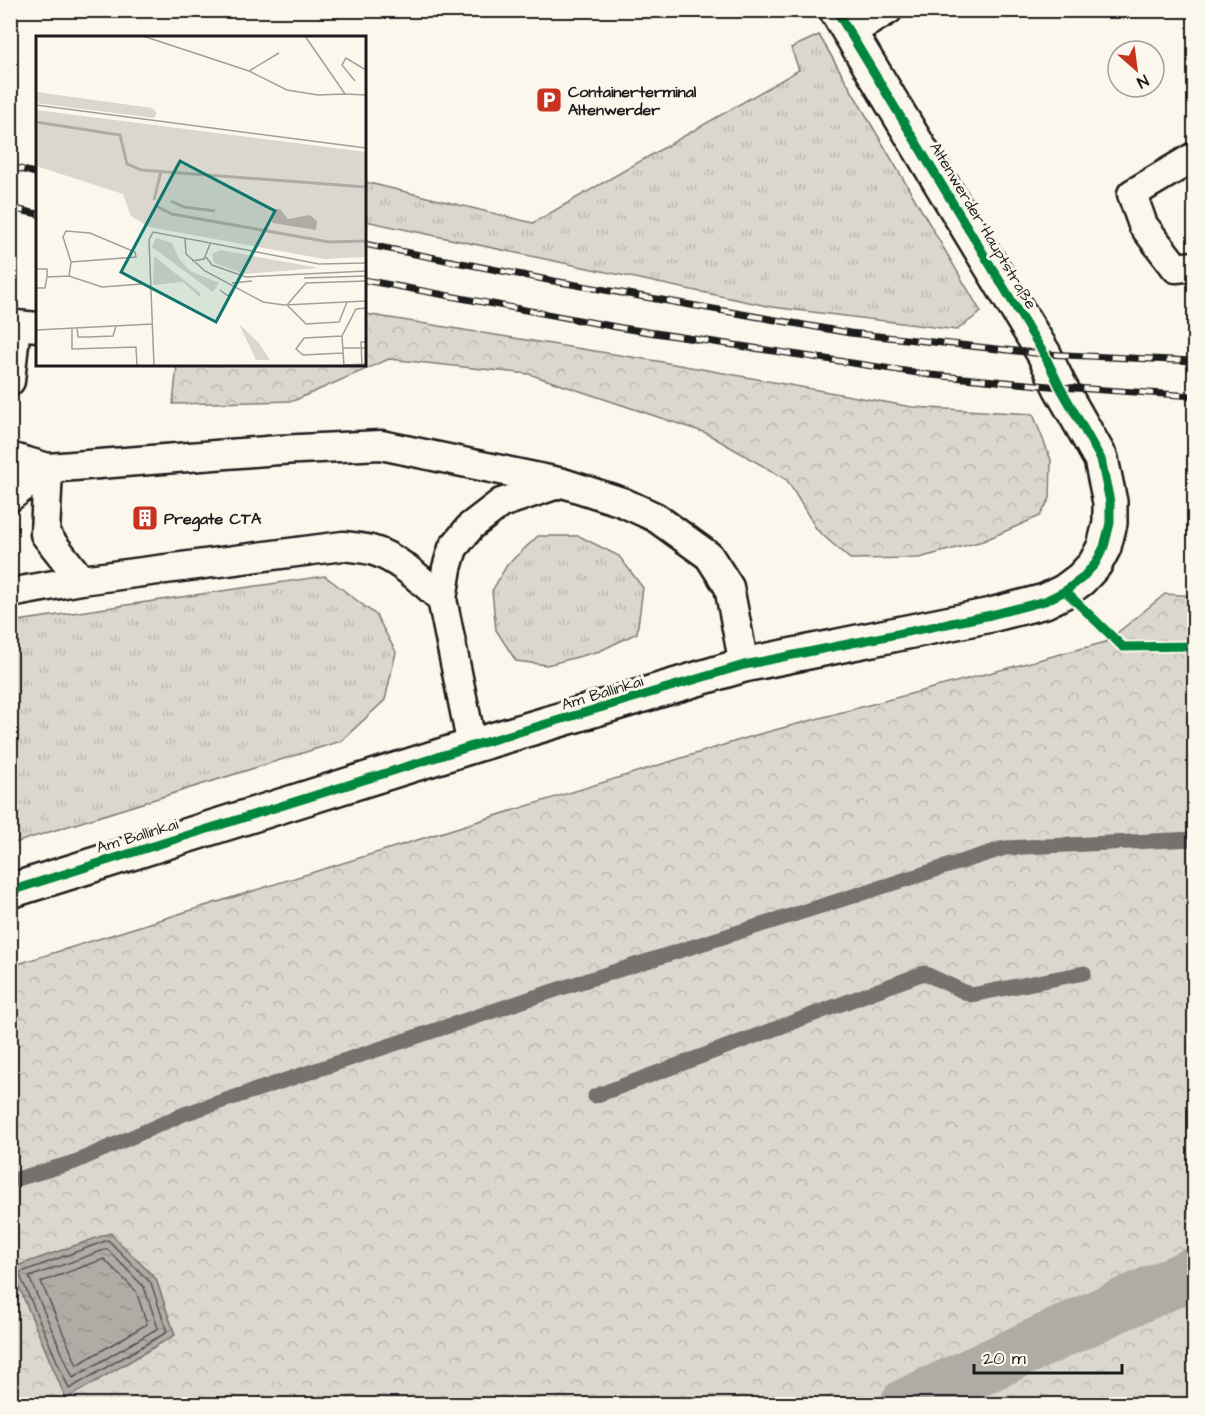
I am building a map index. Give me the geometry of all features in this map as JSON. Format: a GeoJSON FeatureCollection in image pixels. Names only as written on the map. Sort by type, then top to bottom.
{"type":"FeatureCollection","features":[{"type":"Feature","properties":{"kind":"street","name":"Altenwerder Hauptstraße"},"geometry":{"type":"LineString","coordinates":[[843,22],[1044,354],[1101,459]]}},
{"type":"Feature","properties":{"kind":"street","name":"Am Ballinkai"},"geometry":{"type":"LineString","coordinates":[[10,891],[472,746],[744,665],[1045,602],[1081,579],[1095,564],[1104,547],[1110,523],[1110,501],[1101,459]]}},
{"type":"Feature","properties":{"kind":"lane"},"geometry":{"type":"LineString","coordinates":[[843,22],[888,10]]}},
{"type":"Feature","properties":{"kind":"lane"},"geometry":{"type":"LineString","coordinates":[[1194,157],[1132,194],[1143,225],[1176,268],[1194,266]]}},
{"type":"Feature","properties":{"kind":"lane"},"geometry":{"type":"LineString","coordinates":[[10,381],[16,325],[36,327]]}},
{"type":"Feature","properties":{"kind":"lane"},"geometry":{"type":"LineString","coordinates":[[10,457],[48,468],[279,450],[381,445],[562,483],[622,502],[655,517],[709,556],[729,587],[744,665]]}},
{"type":"Feature","properties":{"kind":"lane"},"geometry":{"type":"LineString","coordinates":[[10,497],[48,468]]}},
{"type":"Feature","properties":{"kind":"lane"},"geometry":{"type":"LineString","coordinates":[[48,468],[45,534],[81,580]]}},
{"type":"Feature","properties":{"kind":"lane"},"geometry":{"type":"LineString","coordinates":[[472,746],[442,598],[453,548],[471,526],[501,503],[562,483]]}},
{"type":"Feature","properties":{"kind":"lane"},"geometry":{"type":"LineString","coordinates":[[10,593],[81,580],[343,546],[372,550],[400,564],[442,598]]}},
{"type":"Feature","properties":{"kind":"green space"},"geometry":{"type":"Polygon","coordinates":[[[819,35],[981,312],[957,330],[772,307],[366,221],[366,182],[533,223],[799,70],[791,48],[819,35]]]}},
{"type":"Feature","properties":{"kind":"green space"},"geometry":{"type":"Polygon","coordinates":[[[366,314],[657,361],[912,407],[1033,414],[1051,460],[1050,498],[1040,516],[983,541],[919,558],[850,559],[817,530],[787,480],[706,433],[529,374],[389,359],[293,401],[173,404],[177,366],[366,366],[366,314]]]}},
{"type":"Feature","properties":{"kind":"green space"},"geometry":{"type":"Polygon","coordinates":[[[538,536],[579,536],[619,556],[643,588],[637,633],[600,651],[547,665],[516,661],[496,630],[492,591],[507,565],[538,536]]]}},
{"type":"Feature","properties":{"kind":"green space"},"geometry":{"type":"Polygon","coordinates":[[[325,576],[376,615],[396,652],[385,700],[341,741],[11,844],[11,622],[325,576]]]}},
{"type":"Feature","properties":{"kind":"green space"},"geometry":{"type":"Polygon","coordinates":[[[1165,594],[1194,596],[1194,1404],[11,1404],[11,966],[756,735],[1106,642],[1165,594]]]}},
{"type":"Feature","properties":{"kind":"water"},"geometry":{"type":"Polygon","coordinates":[[[110,1233],[156,1279],[175,1335],[66,1399],[11,1268],[110,1233]]]}},
{"type":"Feature","properties":{"kind":"waterway"},"geometry":{"type":"LineString","coordinates":[[10,1181],[75,1162],[184,1114],[562,988],[1005,848],[1194,839]]}},
{"type":"Feature","properties":{"kind":"waterway"},"geometry":{"type":"LineString","coordinates":[[595,1096],[924,973],[971,995],[1084,973]]}},
{"type":"Feature","properties":{"kind":"waterway"},"geometry":{"type":"LineString","coordinates":[[906,1404],[1194,1273]]}},
{"type":"Feature","properties":{"kind":"railway"},"geometry":{"type":"LineString","coordinates":[[10,166],[36,173]]}},
{"type":"Feature","properties":{"kind":"railway"},"geometry":{"type":"LineString","coordinates":[[10,208],[36,214]]}},
{"type":"Feature","properties":{"kind":"railway"},"geometry":{"type":"LineString","coordinates":[[366,244],[548,280],[850,333],[1044,354],[1194,361]]}},
{"type":"Feature","properties":{"kind":"railway"},"geometry":{"type":"LineString","coordinates":[[366,280],[622,328],[931,375],[1194,396]]}},
{"type":"Feature","properties":{"kind":"cycle path"},"geometry":{"type":"LineString","coordinates":[[10,891],[472,746],[744,665],[991,615],[1045,601],[1065,591],[1081,579],[1095,564],[1104,547],[1110,523],[1110,502],[1101,459],[1044,354],[836,10]]}},
{"type":"Feature","properties":{"kind":"cycle path"},"geometry":{"type":"LineString","coordinates":[[1065,591],[1123,647],[1194,646]]}},
{"type":"Feature","properties":{"kind":"place","name":"Containerterminal Altenwerder"},"geometry":{"type":"Point","coordinates":[549,100]}},
{"type":"Feature","properties":{"kind":"place","name":"Pregate CTA"},"geometry":{"type":"Point","coordinates":[145,518]}}]}
